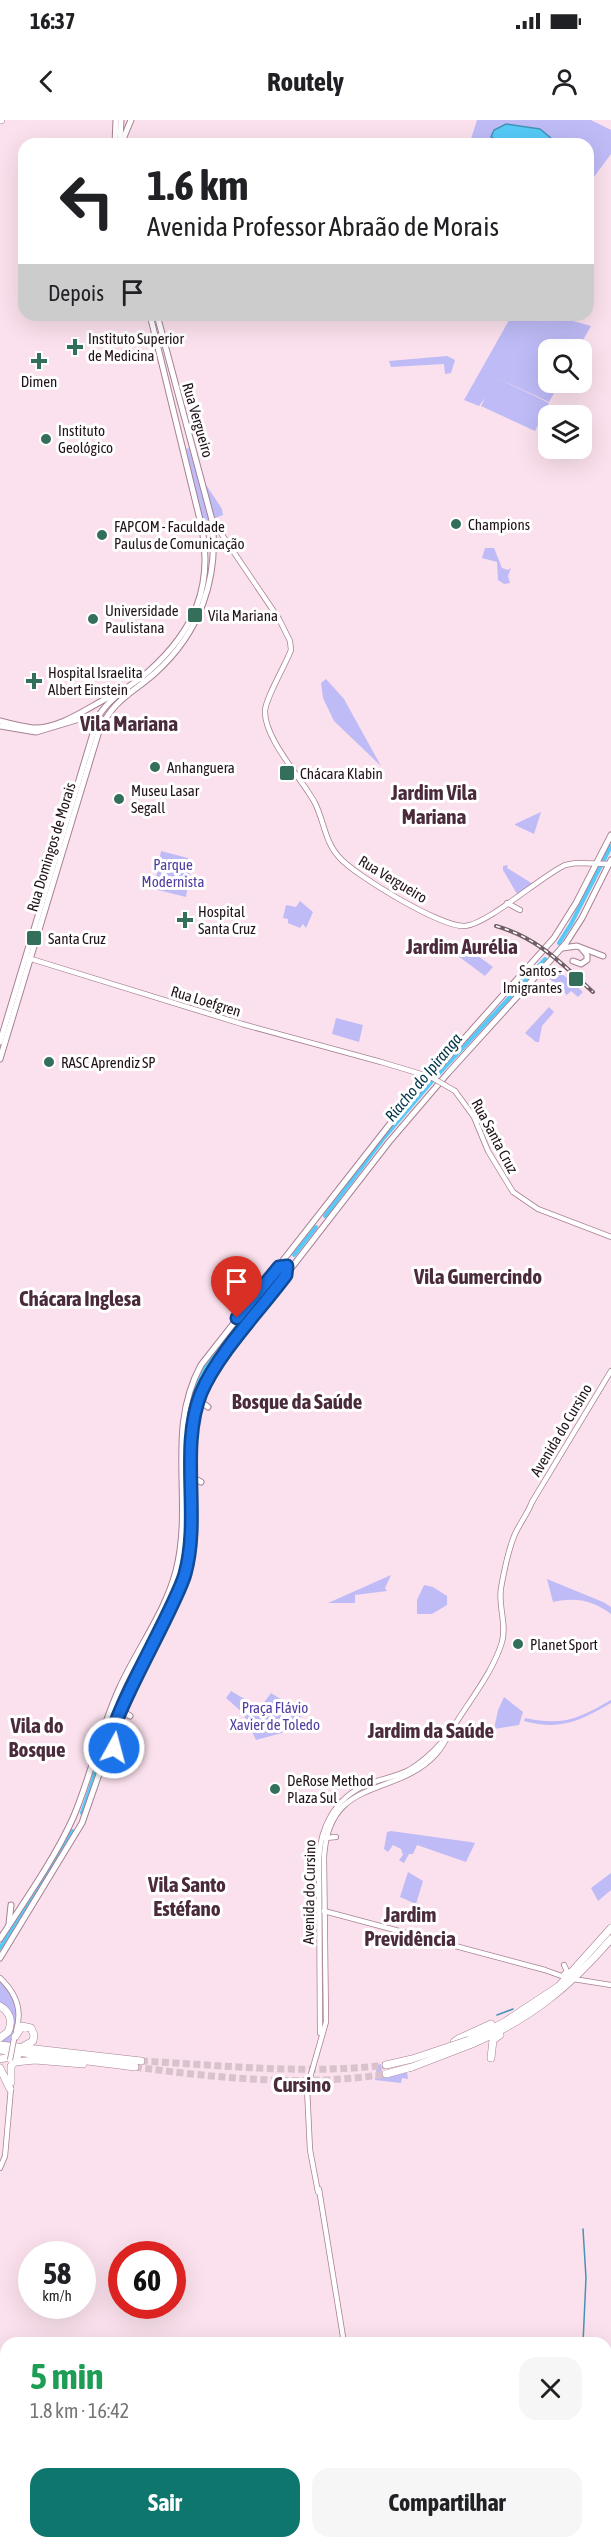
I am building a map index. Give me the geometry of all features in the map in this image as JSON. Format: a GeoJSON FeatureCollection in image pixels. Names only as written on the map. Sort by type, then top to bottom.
{"type":"FeatureCollection","features":[{"type":"Feature","properties":{"kind":"highway"},"geometry":{"type":"LineString","coordinates":[[578,1971],[611,1928]]}},
{"type":"Feature","properties":{"kind":"highway"},"geometry":{"type":"LineString","coordinates":[[454,2053],[454,2043],[458,2039],[524,2013],[559,1986],[564,1976],[578,1971],[611,1939]]}},
{"type":"Feature","properties":{"kind":"highway"},"geometry":{"type":"LineString","coordinates":[[601,1951],[611,1947]]}},
{"type":"Feature","properties":{"kind":"highway"},"geometry":{"type":"LineString","coordinates":[[386,2074],[412,2067],[471,2042],[524,2013],[562,1991],[564,1976]]}},
{"type":"Feature","properties":{"kind":"highway"},"geometry":{"type":"LineString","coordinates":[[0,2006],[8,2012],[11,2021],[9,2032],[0,2038]]}},
{"type":"Feature","properties":{"kind":"highway"},"geometry":{"type":"LineString","coordinates":[[491,2058],[494,2039],[519,2023],[524,2013]]}},
{"type":"Feature","properties":{"kind":"highway"},"geometry":{"type":"LineString","coordinates":[[15,2038],[22,2026],[33,2029],[33,2041],[20,2047]]}},
{"type":"Feature","properties":{"kind":"highway"},"geometry":{"type":"LineString","coordinates":[[386,2065],[471,2042]]}},
{"type":"Feature","properties":{"kind":"highway"},"geometry":{"type":"LineString","coordinates":[[0,2045],[138,2064],[15,2062],[11,2066],[11,2085]]}},
{"type":"Feature","properties":{"kind":"highway"},"geometry":{"type":"LineString","coordinates":[[0,2050],[108,2063]]}},
{"type":"Feature","properties":{"kind":"highway"},"geometry":{"type":"LineString","coordinates":[[0,2059],[15,2055],[49,2056]]}},
{"type":"Feature","properties":{"kind":"highway"},"geometry":{"type":"LineString","coordinates":[[9,2061],[8,2066],[0,2068],[11,2085]]}},
{"type":"Feature","properties":{"kind":"main road"},"geometry":{"type":"LineString","coordinates":[[118,120],[120,138]]}},
{"type":"Feature","properties":{"kind":"main road"},"geometry":{"type":"LineString","coordinates":[[116,138],[118,120]]}},
{"type":"Feature","properties":{"kind":"main road"},"geometry":{"type":"LineString","coordinates":[[124,138],[131,120]]}},
{"type":"Feature","properties":{"kind":"main road","name":"Rua Vergueiro"},"geometry":{"type":"LineString","coordinates":[[151,321],[201,523],[206,564],[202,590],[192,617],[164,655]]}},
{"type":"Feature","properties":{"kind":"main road","name":"Rua Vergueiro"},"geometry":{"type":"LineString","coordinates":[[159,321],[212,520],[291,641],[291,650],[266,706],[265,714],[290,768],[314,801],[332,847],[344,863],[365,878],[454,926],[471,925],[565,865],[609,863]]}},
{"type":"Feature","properties":{"kind":"main road","name":"Rua Domingos de Morais"},"geometry":{"type":"LineString","coordinates":[[0,1042],[96,741],[106,717],[122,697],[162,666],[188,634],[201,610],[210,586],[214,563],[212,520]]}},
{"type":"Feature","properties":{"kind":"main road"},"geometry":{"type":"LineString","coordinates":[[213,528],[220,529]]}},
{"type":"Feature","properties":{"kind":"main road","name":"Rua Domingos de Morais"},"geometry":{"type":"LineString","coordinates":[[0,1059],[95,724],[117,693],[148,672],[164,655]]}},
{"type":"Feature","properties":{"kind":"main road"},"geometry":{"type":"LineString","coordinates":[[0,721],[42,727],[80,715],[117,693]]}},
{"type":"Feature","properties":{"kind":"main road"},"geometry":{"type":"LineString","coordinates":[[0,726],[36,732],[88,717],[106,717]]}},
{"type":"Feature","properties":{"kind":"main road"},"geometry":{"type":"LineString","coordinates":[[88,717],[95,724]]}},
{"type":"Feature","properties":{"kind":"main road"},"geometry":{"type":"LineString","coordinates":[[92,734],[96,741]]}},
{"type":"Feature","properties":{"kind":"main road"},"geometry":{"type":"LineString","coordinates":[[0,1958],[86,1820],[110,1739],[124,1677],[166,1602],[176,1571],[183,1528],[181,1424],[187,1396],[204,1359],[404,1106],[554,938],[576,903],[611,835]]}},
{"type":"Feature","properties":{"kind":"main road"},"geometry":{"type":"LineString","coordinates":[[0,1939],[71,1822],[101,1740],[179,1594],[191,1544],[193,1423],[199,1400],[220,1360],[384,1148],[432,1091],[562,948],[572,935],[609,863]]}},
{"type":"Feature","properties":{"kind":"main road"},"geometry":{"type":"LineString","coordinates":[[507,903],[520,910]]}},
{"type":"Feature","properties":{"kind":"main road"},"geometry":{"type":"LineString","coordinates":[[562,948],[573,946],[604,955],[577,944],[572,935]]}},
{"type":"Feature","properties":{"kind":"main road"},"geometry":{"type":"LineString","coordinates":[[573,961],[581,964],[587,960],[587,955],[580,948]]}},
{"type":"Feature","properties":{"kind":"main road","name":"Rua Loefgren"},"geometry":{"type":"LineString","coordinates":[[28,958],[187,1008],[431,1077],[454,1091]]}},
{"type":"Feature","properties":{"kind":"main road","name":"Rua Santa Cruz"},"geometry":{"type":"LineString","coordinates":[[454,1091],[474,1117],[488,1151],[516,1196],[544,1211],[611,1237]]}},
{"type":"Feature","properties":{"kind":"main road"},"geometry":{"type":"LineString","coordinates":[[322,1209],[323,1220],[333,1214]]}},
{"type":"Feature","properties":{"kind":"main road"},"geometry":{"type":"LineString","coordinates":[[320,1222],[320,1231]]}},
{"type":"Feature","properties":{"kind":"main road"},"geometry":{"type":"LineString","coordinates":[[292,1249],[291,1259],[300,1258]]}},
{"type":"Feature","properties":{"kind":"main road"},"geometry":{"type":"LineString","coordinates":[[279,1267],[287,1266],[286,1275]]}},
{"type":"Feature","properties":{"kind":"main road","name":"Avenida do Cursino"},"geometry":{"type":"LineString","coordinates":[[322,1910],[327,1826],[352,1798],[370,1788],[408,1775],[429,1760],[441,1747],[495,1660],[501,1644],[504,1630],[501,1593],[511,1536],[611,1371]]}},
{"type":"Feature","properties":{"kind":"main road"},"geometry":{"type":"LineString","coordinates":[[199,1400],[208,1407]]}},
{"type":"Feature","properties":{"kind":"main road"},"geometry":{"type":"LineString","coordinates":[[192,1477],[201,1482]]}},
{"type":"Feature","properties":{"kind":"main road"},"geometry":{"type":"LineString","coordinates":[[499,1571],[503,1578]]}},
{"type":"Feature","properties":{"kind":"main road"},"geometry":{"type":"LineString","coordinates":[[179,1594],[183,1601]]}},
{"type":"Feature","properties":{"kind":"main road"},"geometry":{"type":"LineString","coordinates":[[117,1709],[130,1716]]}},
{"type":"Feature","properties":{"kind":"main road"},"geometry":{"type":"LineString","coordinates":[[101,1740],[110,1739]]}},
{"type":"Feature","properties":{"kind":"main road"},"geometry":{"type":"LineString","coordinates":[[110,1739],[114,1748]]}},
{"type":"Feature","properties":{"kind":"main road","name":"Avenida do Cursino"},"geometry":{"type":"LineString","coordinates":[[343,2337],[334,2293],[326,2227],[309,2143],[307,2088],[326,2022],[320,1841],[335,1809],[348,1796],[366,1785],[411,1768],[445,1739]]}},
{"type":"Feature","properties":{"kind":"main road"},"geometry":{"type":"LineString","coordinates":[[429,1760],[434,1749]]}},
{"type":"Feature","properties":{"kind":"main road"},"geometry":{"type":"LineString","coordinates":[[394,1776],[398,1769]]}},
{"type":"Feature","properties":{"kind":"main road"},"geometry":{"type":"LineString","coordinates":[[82,1793],[78,1813],[86,1820]]}},
{"type":"Feature","properties":{"kind":"main road"},"geometry":{"type":"LineString","coordinates":[[318,1830],[327,1826],[335,1837],[320,1841]]}},
{"type":"Feature","properties":{"kind":"main road"},"geometry":{"type":"LineString","coordinates":[[9,1924],[11,1904],[24,1900]]}},
{"type":"Feature","properties":{"kind":"main road"},"geometry":{"type":"LineString","coordinates":[[322,1910],[564,1976],[611,1985]]}},
{"type":"Feature","properties":{"kind":"main road"},"geometry":{"type":"LineString","coordinates":[[564,1965],[567,1971],[564,1976]]}},
{"type":"Feature","properties":{"kind":"main road"},"geometry":{"type":"LineString","coordinates":[[578,1971],[594,1982]]}},
{"type":"Feature","properties":{"kind":"main road"},"geometry":{"type":"LineString","coordinates":[[0,1978],[10,1988],[18,2003],[20,2017],[9,2061],[11,2085],[6,2150],[0,2168]]}},
{"type":"Feature","properties":{"kind":"main road"},"geometry":{"type":"LineString","coordinates":[[312,2029],[322,2030]]}},
{"type":"Feature","properties":{"kind":"green space"},"geometry":{"type":"Polygon","coordinates":[[[477,120],[591,120],[611,130],[611,154],[594,177],[594,138],[471,138],[477,120]]]}},
{"type":"Feature","properties":{"kind":"green space"},"geometry":{"type":"Polygon","coordinates":[[[509,321],[573,321],[591,326],[584,339],[538,339],[538,393],[554,393],[549,402],[495,377],[549,403],[538,405],[538,425],[535,431],[481,406],[485,398],[479,406],[464,400],[509,321]]]}},
{"type":"Feature","properties":{"kind":"green space"},"geometry":{"type":"Polygon","coordinates":[[[447,356],[455,360],[451,373],[445,374],[444,364],[391,367],[389,361],[447,356]]]}},
{"type":"Feature","properties":{"kind":"green space"},"geometry":{"type":"Polygon","coordinates":[[[189,448],[209,520],[203,521],[186,449],[189,448]]]}},
{"type":"Feature","properties":{"kind":"green space"},"geometry":{"type":"Polygon","coordinates":[[[203,480],[222,509],[223,515],[215,518],[203,480]]]}},
{"type":"Feature","properties":{"kind":"green space"},"geometry":{"type":"Polygon","coordinates":[[[485,548],[494,548],[502,568],[508,570],[511,568],[508,576],[510,583],[504,584],[498,580],[497,562],[482,558],[485,548]]]}},
{"type":"Feature","properties":{"kind":"green space"},"geometry":{"type":"Polygon","coordinates":[[[326,679],[344,699],[381,766],[334,721],[323,698],[321,683],[326,679]]]}},
{"type":"Feature","properties":{"kind":"green space"},"geometry":{"type":"Polygon","coordinates":[[[541,812],[534,834],[515,825],[515,824],[541,812]]]}},
{"type":"Feature","properties":{"kind":"green space","name":"Parque Modernista"},"geometry":{"type":"Polygon","coordinates":[[[161,851],[188,858],[190,872],[186,897],[154,889],[161,851]]]}},
{"type":"Feature","properties":{"kind":"green space"},"geometry":{"type":"Polygon","coordinates":[[[508,865],[507,868],[533,884],[517,894],[503,870],[503,866],[508,865]]]}},
{"type":"Feature","properties":{"kind":"green space"},"geometry":{"type":"Polygon","coordinates":[[[300,901],[313,912],[306,928],[303,924],[300,928],[288,923],[288,919],[283,918],[286,905],[296,907],[300,901]]]}},
{"type":"Feature","properties":{"kind":"green space"},"geometry":{"type":"Polygon","coordinates":[[[450,950],[470,950],[493,967],[485,976],[450,950]]]}},
{"type":"Feature","properties":{"kind":"green space"},"geometry":{"type":"Polygon","coordinates":[[[553,966],[583,992],[578,997],[571,991],[567,995],[546,975],[553,966]]]}},
{"type":"Feature","properties":{"kind":"green space"},"geometry":{"type":"Polygon","coordinates":[[[549,1007],[554,1012],[542,1026],[539,1042],[536,1042],[525,1033],[549,1007]]]}},
{"type":"Feature","properties":{"kind":"green space"},"geometry":{"type":"Polygon","coordinates":[[[336,1018],[363,1025],[359,1042],[332,1034],[336,1018]]]}},
{"type":"Feature","properties":{"kind":"green space"},"geometry":{"type":"Polygon","coordinates":[[[391,1575],[385,1588],[387,1591],[355,1595],[355,1603],[328,1603],[391,1575]]]}},
{"type":"Feature","properties":{"kind":"green space"},"geometry":{"type":"Polygon","coordinates":[[[547,1579],[603,1602],[611,1607],[611,1614],[583,1601],[553,1602],[547,1579]]]}},
{"type":"Feature","properties":{"kind":"green space"},"geometry":{"type":"Polygon","coordinates":[[[424,1585],[433,1587],[447,1596],[447,1605],[432,1614],[417,1614],[417,1600],[424,1585]]]}},
{"type":"Feature","properties":{"kind":"green space","name":"Praça Flávio Xavier de Toledo"},"geometry":{"type":"Polygon","coordinates":[[[231,1691],[260,1708],[271,1693],[304,1714],[282,1733],[256,1740],[243,1713],[226,1698],[231,1691]]]}},
{"type":"Feature","properties":{"kind":"green space"},"geometry":{"type":"Polygon","coordinates":[[[504,1697],[523,1712],[519,1725],[494,1729],[498,1710],[504,1697]]]}},
{"type":"Feature","properties":{"kind":"green space"},"geometry":{"type":"Polygon","coordinates":[[[611,1700],[611,1703],[600,1709],[569,1722],[549,1725],[524,1721],[525,1718],[550,1721],[570,1719],[611,1700]]]}},
{"type":"Feature","properties":{"kind":"green space"},"geometry":{"type":"Polygon","coordinates":[[[387,1832],[475,1843],[466,1862],[417,1845],[413,1854],[409,1854],[404,1863],[399,1860],[403,1855],[401,1849],[393,1845],[388,1852],[384,1849],[387,1832]]]}},
{"type":"Feature","properties":{"kind":"green space"},"geometry":{"type":"Polygon","coordinates":[[[408,1872],[423,1881],[416,1904],[400,1897],[408,1872]]]}},
{"type":"Feature","properties":{"kind":"green space"},"geometry":{"type":"Polygon","coordinates":[[[611,1873],[611,1890],[598,1901],[591,1888],[611,1873]]]}},
{"type":"Feature","properties":{"kind":"green space"},"geometry":{"type":"Polygon","coordinates":[[[0,1980],[7,1987],[15,2002],[16,2017],[10,2043],[0,2042],[11,2032],[4,2005],[0,2003],[0,1980]]]}},
{"type":"Feature","properties":{"kind":"green space"},"geometry":{"type":"Polygon","coordinates":[[[381,2064],[383,2077],[412,2070],[412,2072],[407,2072],[408,2079],[402,2078],[401,2083],[375,2080],[377,2065],[381,2064]]]}},
{"type":"Feature","properties":{"kind":"water"},"geometry":{"type":"Polygon","coordinates":[[[506,124],[540,129],[551,138],[493,138],[491,137],[494,130],[506,124]]]}},
{"type":"Feature","properties":{"kind":"waterway","name":"Riacho do Ipiranga"},"geometry":{"type":"LineString","coordinates":[[559,943],[611,846]]}},
{"type":"Feature","properties":{"kind":"waterway","name":"Riacho do Ipiranga"},"geometry":{"type":"LineString","coordinates":[[325,1216],[383,1139],[434,1079],[545,959]]}},
{"type":"Feature","properties":{"kind":"waterway","name":"Riacho do Ipiranga"},"geometry":{"type":"LineString","coordinates":[[294,1255],[316,1227]]}},
{"type":"Feature","properties":{"kind":"waterway","name":"Riacho do Ipiranga"},"geometry":{"type":"LineString","coordinates":[[108,1734],[124,1693],[165,1613],[181,1572],[189,1518],[187,1426],[193,1393],[206,1366],[285,1267]]}},
{"type":"Feature","properties":{"kind":"waterway","name":"Riacho do Ipiranga"},"geometry":{"type":"LineString","coordinates":[[82,1813],[102,1753]]}},
{"type":"Feature","properties":{"kind":"waterway","name":"Riacho do Ipiranga"},"geometry":{"type":"LineString","coordinates":[[0,1948],[72,1831]]}},
{"type":"Feature","properties":{"kind":"waterway"},"geometry":{"type":"LineString","coordinates":[[497,2015],[513,2009]]}},
{"type":"Feature","properties":{"kind":"waterway"},"geometry":{"type":"LineString","coordinates":[[583,2229],[586,2278],[583,2337]]}},
{"type":"Feature","properties":{"kind":"tunnel"},"geometry":{"type":"LineString","coordinates":[[141,2061],[294,2069],[386,2065]]}},
{"type":"Feature","properties":{"kind":"tunnel"},"geometry":{"type":"LineString","coordinates":[[135,2067],[261,2080],[324,2080],[386,2074]]}},
{"type":"Feature","properties":{"kind":"railway"},"geometry":{"type":"LineString","coordinates":[[496,926],[537,945],[593,992]]}},
{"type":"Feature","properties":{"kind":"place","name":"Instituto Superior de Medicina"},"geometry":{"type":"Point","coordinates":[75,347]}},
{"type":"Feature","properties":{"kind":"place","name":"Dimen"},"geometry":{"type":"Point","coordinates":[39,361]}},
{"type":"Feature","properties":{"kind":"place","name":"Instituto Geológico"},"geometry":{"type":"Point","coordinates":[46,439]}},
{"type":"Feature","properties":{"kind":"place","name":"Champions"},"geometry":{"type":"Point","coordinates":[456,524]}},
{"type":"Feature","properties":{"kind":"place","name":"FAPCOM - Faculdade Paulus de Comunicação"},"geometry":{"type":"Point","coordinates":[102,535]}},
{"type":"Feature","properties":{"kind":"place","name":"Vila Mariana"},"geometry":{"type":"Point","coordinates":[195,615]}},
{"type":"Feature","properties":{"kind":"place","name":"Universidade Paulistana"},"geometry":{"type":"Point","coordinates":[93,619]}},
{"type":"Feature","properties":{"kind":"place","name":"Hospital Israelita Albert Einstein"},"geometry":{"type":"Point","coordinates":[34,681]}},
{"type":"Feature","properties":{"kind":"place","name":"Anhanguera"},"geometry":{"type":"Point","coordinates":[155,767]}},
{"type":"Feature","properties":{"kind":"place","name":"Chácara Klabin"},"geometry":{"type":"Point","coordinates":[287,773]}},
{"type":"Feature","properties":{"kind":"place","name":"Museu Lasar Segall"},"geometry":{"type":"Point","coordinates":[119,799]}},
{"type":"Feature","properties":{"kind":"place","name":"Hospital Santa Cruz"},"geometry":{"type":"Point","coordinates":[185,920]}},
{"type":"Feature","properties":{"kind":"place","name":"Santa Cruz"},"geometry":{"type":"Point","coordinates":[34,938]}},
{"type":"Feature","properties":{"kind":"place","name":"Santos - Imigrantes"},"geometry":{"type":"Point","coordinates":[576,979]}},
{"type":"Feature","properties":{"kind":"place","name":"RASC Aprendiz SP"},"geometry":{"type":"Point","coordinates":[49,1062]}},
{"type":"Feature","properties":{"kind":"place","name":"Planet Sport"},"geometry":{"type":"Point","coordinates":[518,1644]}},
{"type":"Feature","properties":{"kind":"place","name":"DeRose Method Plaza Sul"},"geometry":{"type":"Point","coordinates":[275,1789]}},
{"type":"Feature","properties":{"kind":"district","name":"Vila Mariana"},"geometry":{"type":"Point","coordinates":[129,723]}},
{"type":"Feature","properties":{"kind":"district","name":"Jardim Vila Mariana"},"geometry":{"type":"Point","coordinates":[434,804]}},
{"type":"Feature","properties":{"kind":"district","name":"Jardim Aurélia"},"geometry":{"type":"Point","coordinates":[462,946]}},
{"type":"Feature","properties":{"kind":"district","name":"Vila Gumercindo"},"geometry":{"type":"Point","coordinates":[478,1276]}},
{"type":"Feature","properties":{"kind":"district","name":"Chácara Inglesa"},"geometry":{"type":"Point","coordinates":[80,1298]}},
{"type":"Feature","properties":{"kind":"district","name":"Bosque da Saúde"},"geometry":{"type":"Point","coordinates":[297,1401]}},
{"type":"Feature","properties":{"kind":"district","name":"Jardim da Saúde"},"geometry":{"type":"Point","coordinates":[431,1730]}},
{"type":"Feature","properties":{"kind":"district","name":"Vila do Bosque"},"geometry":{"type":"Point","coordinates":[37,1737]}},
{"type":"Feature","properties":{"kind":"district","name":"Vila Santo Estéfano"},"geometry":{"type":"Point","coordinates":[187,1896]}},
{"type":"Feature","properties":{"kind":"district","name":"Jardim Previdência"},"geometry":{"type":"Point","coordinates":[410,1926]}},
{"type":"Feature","properties":{"kind":"district","name":"Cursino"},"geometry":{"type":"Point","coordinates":[302,2084]}},
{"type":"Feature","properties":{"kind":"route"},"geometry":{"type":"LineString","coordinates":[[114,1748],[111,1739],[121,1711],[174,1605],[187,1566],[191,1544],[192,1431],[200,1396],[220,1360],[286,1275],[287,1266],[279,1267],[237,1318]]}}]}
